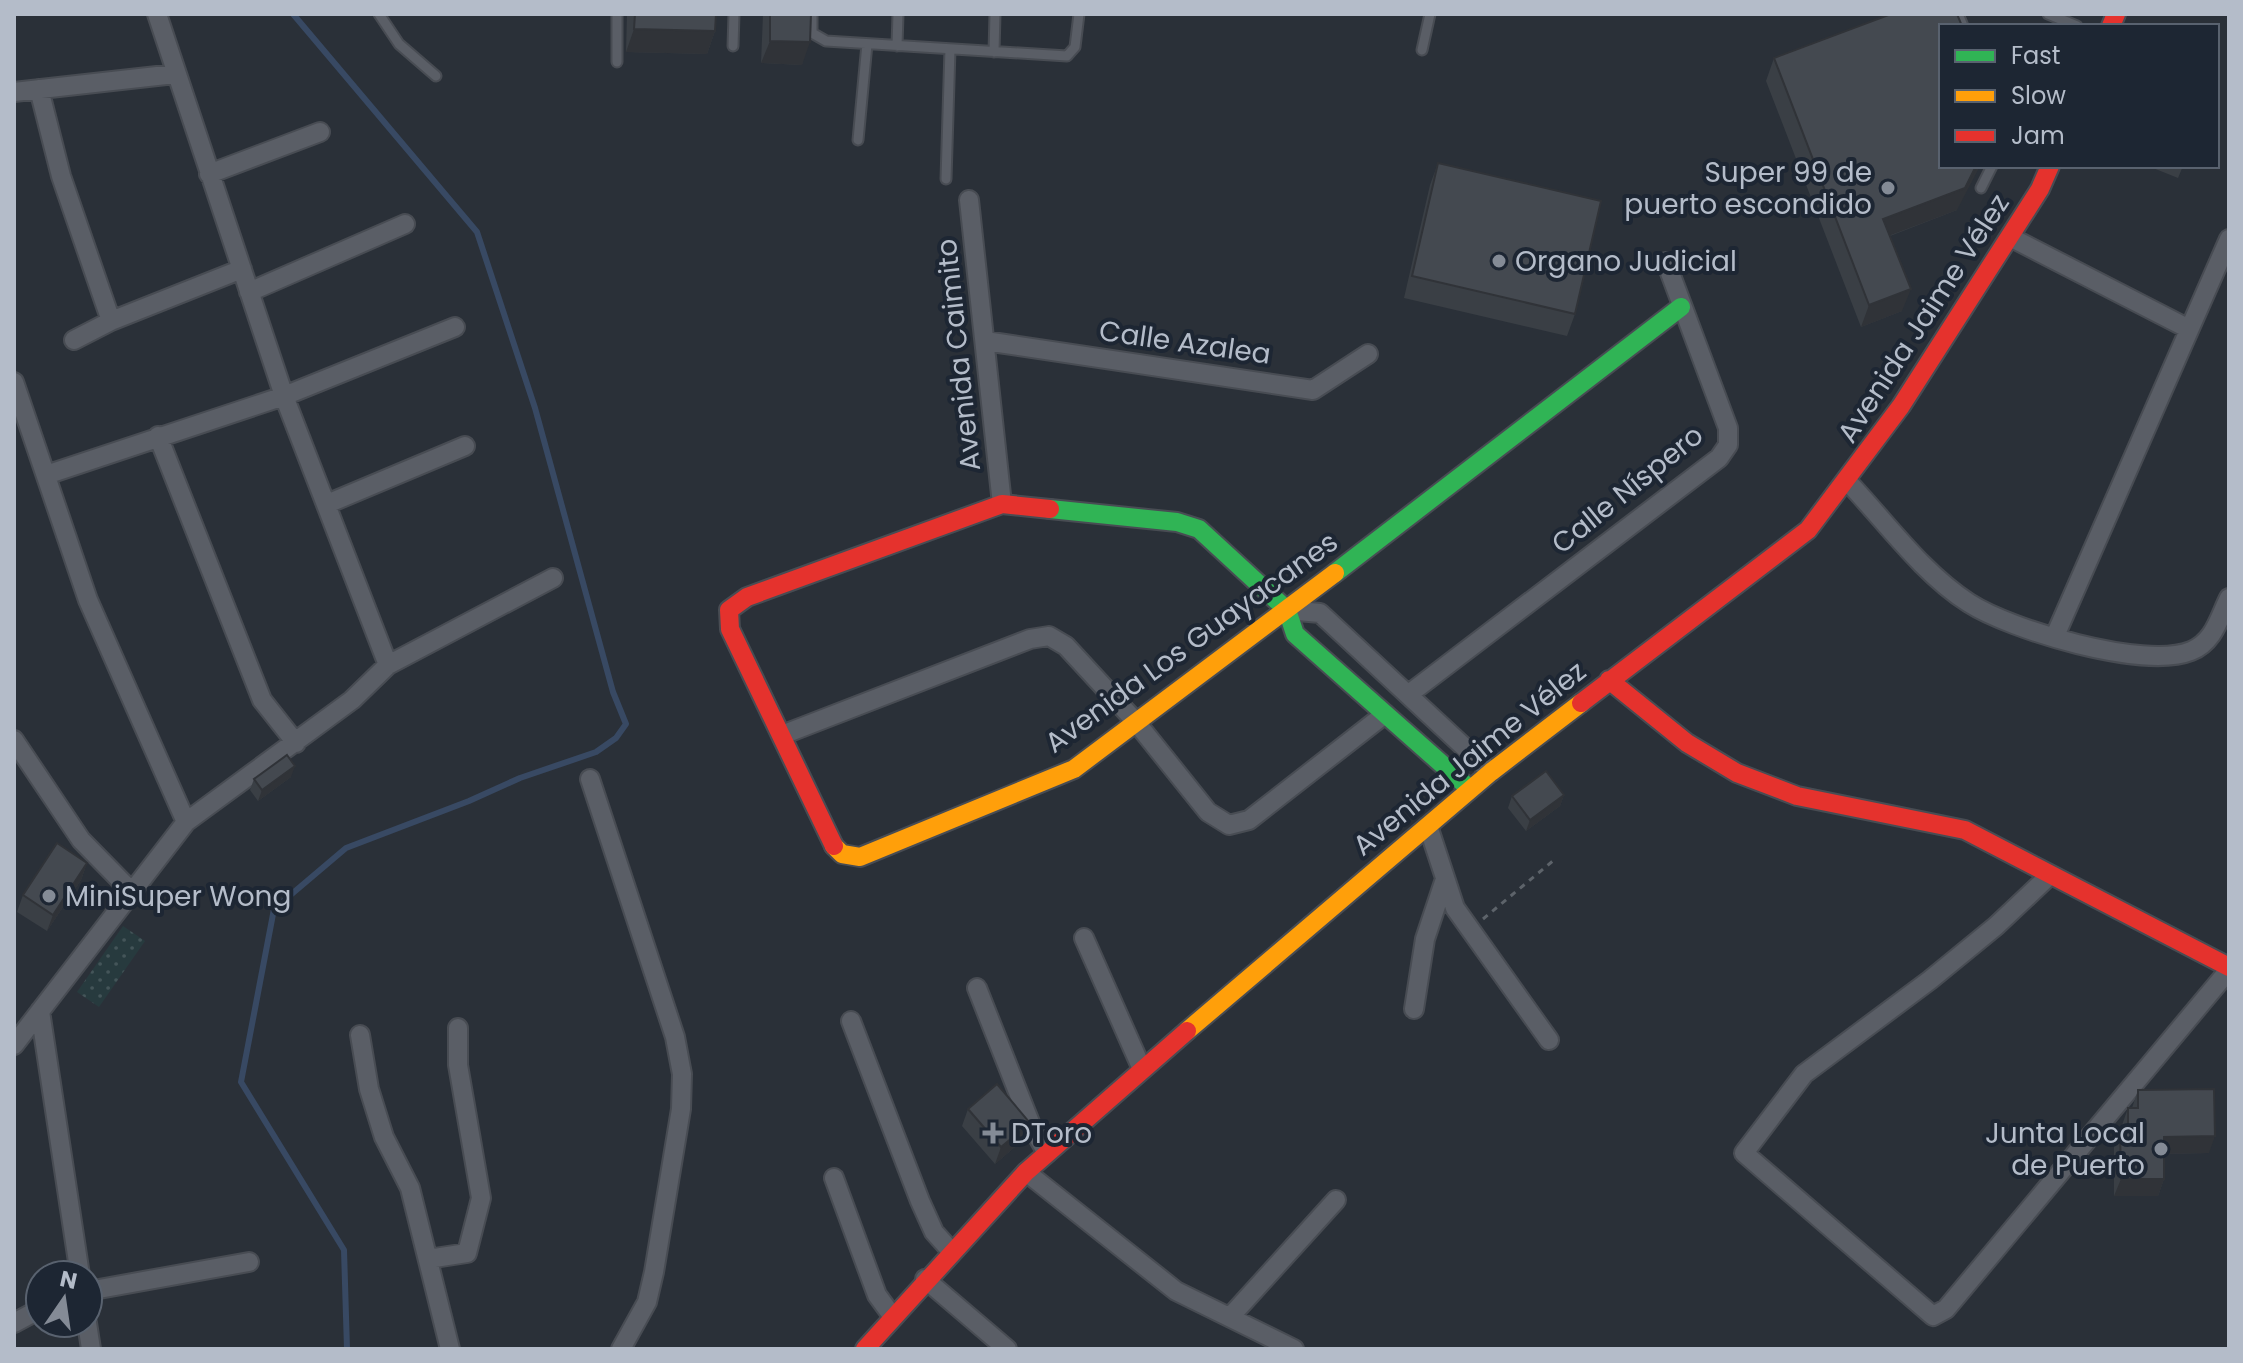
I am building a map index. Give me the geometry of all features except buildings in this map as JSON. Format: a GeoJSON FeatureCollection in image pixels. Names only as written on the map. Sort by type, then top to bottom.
{"type":"FeatureCollection","features":[{"type":"Feature","properties":{"kind":"street"},"geometry":{"type":"LineString","coordinates":[[157,14],[284,396],[388,665]]}},
{"type":"Feature","properties":{"kind":"street"},"geometry":{"type":"LineString","coordinates":[[14,92],[175,74]]}},
{"type":"Feature","properties":{"kind":"street"},"geometry":{"type":"LineString","coordinates":[[39,89],[61,176],[111,321]]}},
{"type":"Feature","properties":{"kind":"street"},"geometry":{"type":"LineString","coordinates":[[209,174],[320,132]]}},
{"type":"Feature","properties":{"kind":"street","name":"Avenida Jaime Vélez"},"geometry":{"type":"LineString","coordinates":[[865,1349],[925,1279],[1026,1172],[1142,1069],[1491,772],[1808,530],[1848,482],[1920,380],[2010,237],[2049,168]]}},
{"type":"Feature","properties":{"kind":"street","name":"Avenida Caimito"},"geometry":{"type":"LineString","coordinates":[[969,200],[1002,504]]}},
{"type":"Feature","properties":{"kind":"street"},"geometry":{"type":"LineString","coordinates":[[249,292],[405,224]]}},
{"type":"Feature","properties":{"kind":"street"},"geometry":{"type":"LineString","coordinates":[[2010,237],[2189,329]]}},
{"type":"Feature","properties":{"kind":"street"},"geometry":{"type":"LineString","coordinates":[[2055,636],[2229,239]]}},
{"type":"Feature","properties":{"kind":"street","name":"Calle Níspero"},"geometry":{"type":"LineString","coordinates":[[1409,694],[1719,458],[1728,445],[1728,428],[1666,262]]}},
{"type":"Feature","properties":{"kind":"street"},"geometry":{"type":"LineString","coordinates":[[74,340],[111,321],[242,269]]}},
{"type":"Feature","properties":{"kind":"street","name":"Avenida Los Guayacanes"},"geometry":{"type":"LineString","coordinates":[[1002,504],[747,597],[729,610],[730,629],[830,842],[842,854],[860,857],[1074,769],[1287,610],[1681,307]]}},
{"type":"Feature","properties":{"kind":"street"},"geometry":{"type":"LineString","coordinates":[[46,475],[284,396],[455,327]]}},
{"type":"Feature","properties":{"kind":"street","name":"Calle Azalea"},"geometry":{"type":"LineString","coordinates":[[985,341],[1313,390],[1368,354]]}},
{"type":"Feature","properties":{"kind":"street"},"geometry":{"type":"LineString","coordinates":[[14,382],[88,600],[186,822]]}},
{"type":"Feature","properties":{"kind":"street"},"geometry":{"type":"LineString","coordinates":[[158,436],[262,700],[296,743]]}},
{"type":"Feature","properties":{"kind":"street"},"geometry":{"type":"LineString","coordinates":[[327,504],[465,446]]}},
{"type":"Feature","properties":{"kind":"street"},"geometry":{"type":"LineString","coordinates":[[1848,482],[1932,572],[1969,603],[2012,623],[2122,655],[2181,654],[2193,651],[2217,630],[2229,598]]}},
{"type":"Feature","properties":{"kind":"street"},"geometry":{"type":"LineString","coordinates":[[1002,504],[1177,522],[1199,529],[1287,610],[1295,634],[1470,789]]}},
{"type":"Feature","properties":{"kind":"street"},"geometry":{"type":"LineString","coordinates":[[14,1045],[186,822],[352,700],[388,665],[553,578]]}},
{"type":"Feature","properties":{"kind":"street"},"geometry":{"type":"LineString","coordinates":[[1287,610],[1320,613],[1491,772]]}},
{"type":"Feature","properties":{"kind":"street"},"geometry":{"type":"LineString","coordinates":[[782,735],[1030,639],[1049,636],[1066,646],[1136,722],[1208,812],[1229,825],[1249,820],[1385,714]]}},
{"type":"Feature","properties":{"kind":"street"},"geometry":{"type":"LineString","coordinates":[[1609,680],[1712,762],[1738,777],[1774,791],[1836,806],[1960,828],[1986,838],[2049,876],[2229,969],[1946,1309],[1933,1316],[1744,1153],[1804,1074],[1974,944],[2049,876]]}},
{"type":"Feature","properties":{"kind":"street"},"geometry":{"type":"LineString","coordinates":[[14,740],[81,840],[131,891]]}},
{"type":"Feature","properties":{"kind":"street"},"geometry":{"type":"LineString","coordinates":[[590,779],[675,1037],[682,1074],[681,1109],[647,1302],[621,1349]]}},
{"type":"Feature","properties":{"kind":"street"},"geometry":{"type":"LineString","coordinates":[[1428,826],[1444,882],[1471,929],[1549,1040]]}},
{"type":"Feature","properties":{"kind":"street"},"geometry":{"type":"LineString","coordinates":[[1414,1009],[1425,939],[1444,882]]}},
{"type":"Feature","properties":{"kind":"street"},"geometry":{"type":"LineString","coordinates":[[1084,938],[1142,1069]]}},
{"type":"Feature","properties":{"kind":"street"},"geometry":{"type":"LineString","coordinates":[[977,988],[1031,1125],[1047,1153]]}},
{"type":"Feature","properties":{"kind":"street"},"geometry":{"type":"LineString","coordinates":[[40,1011],[78,1259]]}},
{"type":"Feature","properties":{"kind":"street"},"geometry":{"type":"LineString","coordinates":[[851,1021],[920,1201],[934,1232],[951,1251]]}},
{"type":"Feature","properties":{"kind":"street"},"geometry":{"type":"LineString","coordinates":[[428,1259],[467,1253],[481,1198],[458,1065],[458,1028]]}},
{"type":"Feature","properties":{"kind":"street"},"geometry":{"type":"LineString","coordinates":[[360,1035],[369,1089],[384,1137],[410,1188],[450,1349]]}},
{"type":"Feature","properties":{"kind":"street"},"geometry":{"type":"LineString","coordinates":[[1026,1172],[1176,1291],[1294,1349]]}},
{"type":"Feature","properties":{"kind":"street"},"geometry":{"type":"LineString","coordinates":[[834,1178],[877,1295],[893,1317]]}},
{"type":"Feature","properties":{"kind":"street"},"geometry":{"type":"LineString","coordinates":[[1230,1317],[1336,1200]]}},
{"type":"Feature","properties":{"kind":"street"},"geometry":{"type":"LineString","coordinates":[[104,1288],[249,1262]]}},
{"type":"Feature","properties":{"kind":"street"},"geometry":{"type":"LineString","coordinates":[[925,1279],[1007,1349]]}},
{"type":"Feature","properties":{"kind":"lane"},"geometry":{"type":"LineString","coordinates":[[379,14],[399,44],[436,76]]}},
{"type":"Feature","properties":{"kind":"lane"},"geometry":{"type":"LineString","coordinates":[[617,14],[617,62]]}},
{"type":"Feature","properties":{"kind":"lane"},"geometry":{"type":"LineString","coordinates":[[733,46],[734,14]]}},
{"type":"Feature","properties":{"kind":"lane"},"geometry":{"type":"LineString","coordinates":[[812,14],[812,33],[819,38],[867,44],[1067,56],[1075,47],[1079,14]]}},
{"type":"Feature","properties":{"kind":"lane"},"geometry":{"type":"LineString","coordinates":[[897,46],[898,14]]}},
{"type":"Feature","properties":{"kind":"lane"},"geometry":{"type":"LineString","coordinates":[[994,52],[995,14]]}},
{"type":"Feature","properties":{"kind":"lane"},"geometry":{"type":"LineString","coordinates":[[1422,50],[1430,14]]}},
{"type":"Feature","properties":{"kind":"lane"},"geometry":{"type":"LineString","coordinates":[[2050,15],[2072,24]]}},
{"type":"Feature","properties":{"kind":"lane"},"geometry":{"type":"LineString","coordinates":[[858,140],[867,44]]}},
{"type":"Feature","properties":{"kind":"lane"},"geometry":{"type":"LineString","coordinates":[[946,179],[950,49]]}},
{"type":"Feature","properties":{"kind":"lane"},"geometry":{"type":"LineString","coordinates":[[1981,188],[1991,168]]}},
{"type":"Feature","properties":{"kind":"path"},"geometry":{"type":"LineString","coordinates":[[1471,929],[1554,860]]}},
{"type":"Feature","properties":{"kind":"green space"},"geometry":{"type":"Polygon","coordinates":[[[123,926],[145,941],[99,1007],[77,992],[123,926]]]}},
{"type":"Feature","properties":{"kind":"waterway"},"geometry":{"type":"LineString","coordinates":[[293,14],[477,232],[535,408],[613,692],[626,724],[616,738],[596,752],[520,778],[346,848],[274,909],[241,1082],[344,1250],[347,1349]]}},
{"type":"Feature","properties":{"kind":"traffic: fast"},"geometry":{"type":"LineString","coordinates":[[1335,573],[1681,307]]}},
{"type":"Feature","properties":{"kind":"traffic: fast"},"geometry":{"type":"LineString","coordinates":[[1050,509],[1177,522],[1199,529],[1287,610],[1295,634],[1470,789]]}},
{"type":"Feature","properties":{"kind":"traffic: slow"},"geometry":{"type":"LineString","coordinates":[[834,846],[842,854],[860,857],[1074,769],[1335,573]]}},
{"type":"Feature","properties":{"kind":"traffic: slow"},"geometry":{"type":"LineString","coordinates":[[1187,1031],[1491,772],[1581,703]]}},
{"type":"Feature","properties":{"kind":"traffic: jam"},"geometry":{"type":"LineString","coordinates":[[2112,24],[2116,14]]}},
{"type":"Feature","properties":{"kind":"traffic: jam"},"geometry":{"type":"LineString","coordinates":[[1581,703],[1808,530],[1901,406],[2040,189],[2049,168]]}},
{"type":"Feature","properties":{"kind":"traffic: jam"},"geometry":{"type":"LineString","coordinates":[[834,846],[730,629],[729,610],[747,597],[1002,504],[1050,509]]}},
{"type":"Feature","properties":{"kind":"traffic: jam"},"geometry":{"type":"LineString","coordinates":[[1609,680],[1687,743],[1737,773],[1797,796],[1965,830],[2229,967]]}},
{"type":"Feature","properties":{"kind":"traffic: jam"},"geometry":{"type":"LineString","coordinates":[[865,1349],[1026,1172],[1187,1031]]}},
{"type":"Feature","properties":{"kind":"place","name":"Super 99 de puerto escondido"},"geometry":{"type":"Point","coordinates":[1888,188]}},
{"type":"Feature","properties":{"kind":"place","name":"Organo Judicial"},"geometry":{"type":"Point","coordinates":[1499,261]}},
{"type":"Feature","properties":{"kind":"place","name":"MiniSuper Wong"},"geometry":{"type":"Point","coordinates":[49,896]}},
{"type":"Feature","properties":{"kind":"place","name":"DToro"},"geometry":{"type":"Point","coordinates":[993,1133]}},
{"type":"Feature","properties":{"kind":"place","name":"Junta Local de Puerto"},"geometry":{"type":"Point","coordinates":[2161,1149]}}]}
